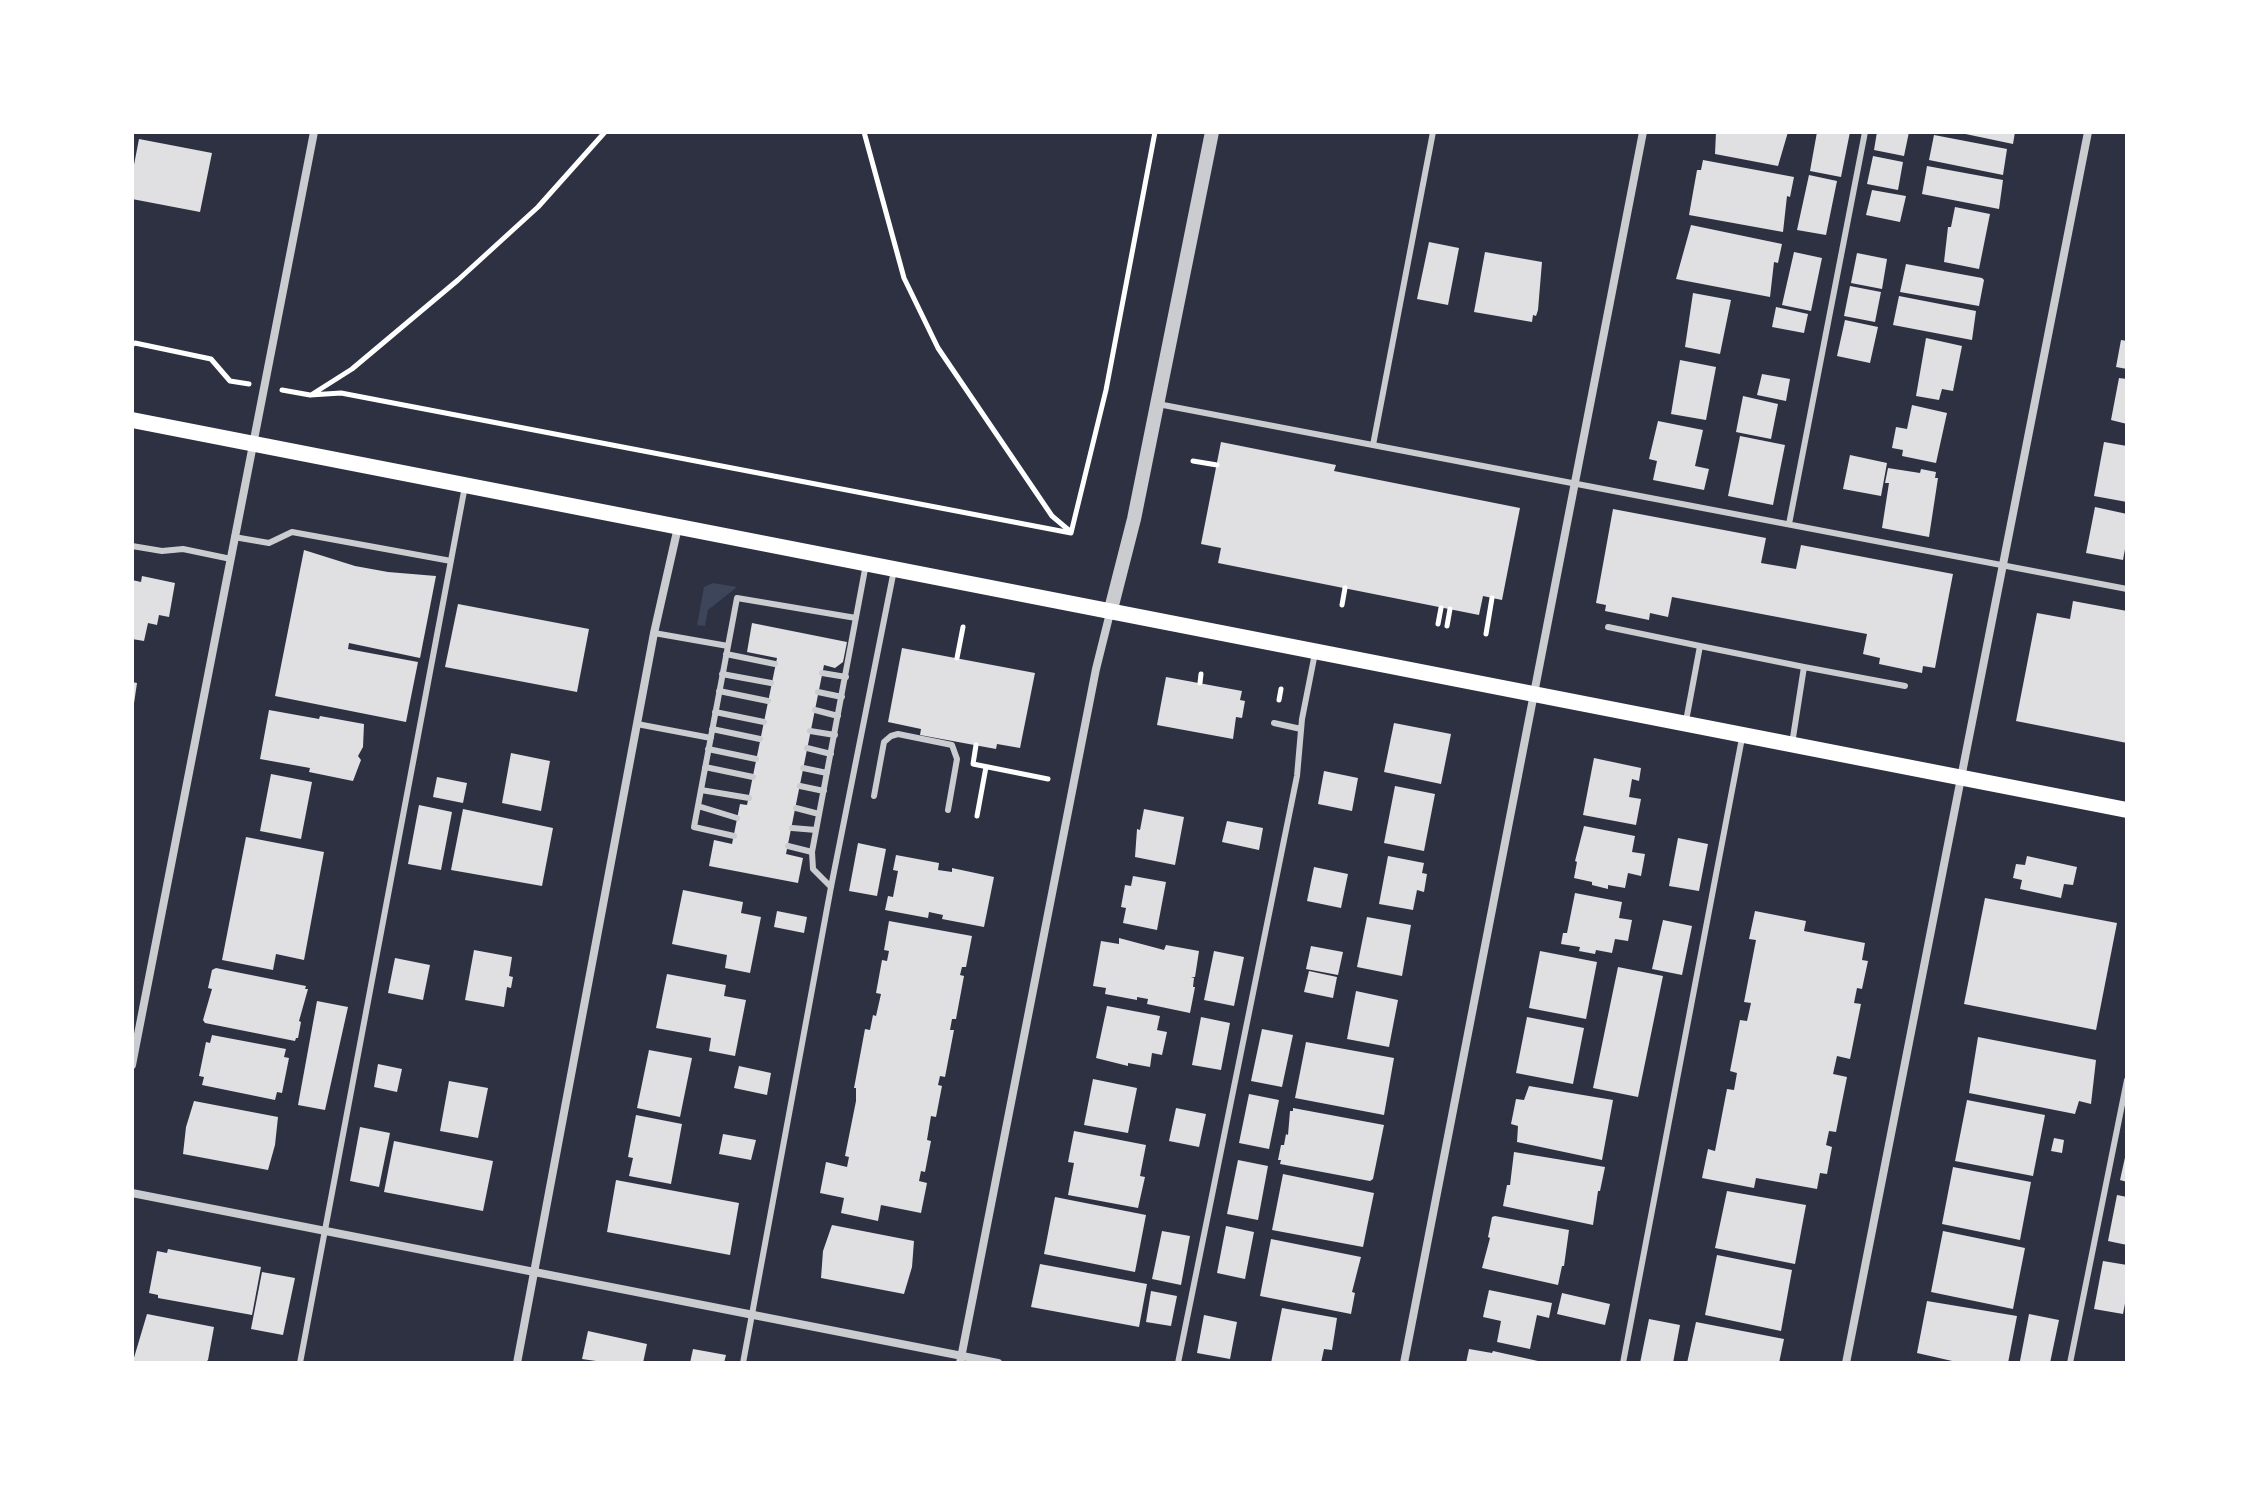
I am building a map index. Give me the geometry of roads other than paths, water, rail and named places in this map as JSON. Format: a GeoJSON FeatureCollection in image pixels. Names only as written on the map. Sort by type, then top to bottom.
{"type":"FeatureCollection","features":[{"type":"Feature","properties":{"kind":"main road"},"geometry":{"type":"LineString","coordinates":[[132,420],[2127,810]]}},
{"type":"Feature","properties":{"kind":"street"},"geometry":{"type":"LineString","coordinates":[[132,1065],[314,132]]}},
{"type":"Feature","properties":{"kind":"street"},"geometry":{"type":"LineString","coordinates":[[961,1359],[1096,669],[1158,404],[1212,132]]}},
{"type":"Feature","properties":{"kind":"street"},"geometry":{"type":"LineString","coordinates":[[1404,1363],[1643,132]]}},
{"type":"Feature","properties":{"kind":"street"},"geometry":{"type":"LineString","coordinates":[[1846,1363],[2088,132]]}},
{"type":"Feature","properties":{"kind":"street"},"geometry":{"type":"LineString","coordinates":[[517,1363],[654,633],[678,526]]}},
{"type":"Feature","properties":{"kind":"street"},"geometry":{"type":"LineString","coordinates":[[132,1193],[961,1359],[998,1363]]}},
{"type":"Feature","properties":{"kind":"lane"},"geometry":{"type":"LineString","coordinates":[[1373,445],[1433,132]]}},
{"type":"Feature","properties":{"kind":"lane"},"geometry":{"type":"LineString","coordinates":[[1789,524],[1865,132]]}},
{"type":"Feature","properties":{"kind":"lane"},"geometry":{"type":"LineString","coordinates":[[1158,404],[2127,589]]}},
{"type":"Feature","properties":{"kind":"lane"},"geometry":{"type":"LineString","coordinates":[[300,1363],[466,485]]}},
{"type":"Feature","properties":{"kind":"lane"},"geometry":{"type":"LineString","coordinates":[[234,537],[269,543],[292,532],[451,561]]}},
{"type":"Feature","properties":{"kind":"lane"},"geometry":{"type":"LineString","coordinates":[[132,546],[162,551],[183,549],[231,559]]}},
{"type":"Feature","properties":{"kind":"lane"},"geometry":{"type":"LineString","coordinates":[[831,887],[813,869],[812,852],[866,564]]}},
{"type":"Feature","properties":{"kind":"lane"},"geometry":{"type":"LineString","coordinates":[[743,1363],[831,887],[894,570]]}},
{"type":"Feature","properties":{"kind":"lane"},"geometry":{"type":"LineString","coordinates":[[734,836],[694,827],[737,598],[856,618]]}},
{"type":"Feature","properties":{"kind":"lane"},"geometry":{"type":"LineString","coordinates":[[1608,627],[1905,686]]}},
{"type":"Feature","properties":{"kind":"lane"},"geometry":{"type":"LineString","coordinates":[[654,633],[775,664]]}},
{"type":"Feature","properties":{"kind":"lane"},"geometry":{"type":"LineString","coordinates":[[1685,724],[1700,646]]}},
{"type":"Feature","properties":{"kind":"lane"},"geometry":{"type":"LineString","coordinates":[[1178,1363],[1297,776],[1301,729],[1315,653]]}},
{"type":"Feature","properties":{"kind":"lane"},"geometry":{"type":"LineString","coordinates":[[1792,745],[1804,667]]}},
{"type":"Feature","properties":{"kind":"lane"},"geometry":{"type":"LineString","coordinates":[[822,673],[846,677]]}},
{"type":"Feature","properties":{"kind":"lane"},"geometry":{"type":"LineString","coordinates":[[722,674],[771,683]]}},
{"type":"Feature","properties":{"kind":"lane"},"geometry":{"type":"LineString","coordinates":[[719,691],[768,701]]}},
{"type":"Feature","properties":{"kind":"lane"},"geometry":{"type":"LineString","coordinates":[[818,692],[842,697]]}},
{"type":"Feature","properties":{"kind":"lane"},"geometry":{"type":"LineString","coordinates":[[815,710],[838,716]]}},
{"type":"Feature","properties":{"kind":"lane"},"geometry":{"type":"LineString","coordinates":[[715,712],[764,722]]}},
{"type":"Feature","properties":{"kind":"lane"},"geometry":{"type":"LineString","coordinates":[[1274,723],[1301,729]]}},
{"type":"Feature","properties":{"kind":"lane"},"geometry":{"type":"LineString","coordinates":[[637,724],[711,738]]}},
{"type":"Feature","properties":{"kind":"lane"},"geometry":{"type":"LineString","coordinates":[[712,729],[760,739]]}},
{"type":"Feature","properties":{"kind":"lane"},"geometry":{"type":"LineString","coordinates":[[810,731],[835,735]]}},
{"type":"Feature","properties":{"kind":"lane"},"geometry":{"type":"LineString","coordinates":[[874,796],[884,742],[898,734],[952,745],[957,759],[948,810]]}},
{"type":"Feature","properties":{"kind":"lane"},"geometry":{"type":"LineString","coordinates":[[1623,1363],[1742,736]]}},
{"type":"Feature","properties":{"kind":"lane"},"geometry":{"type":"LineString","coordinates":[[807,748],[831,754]]}},
{"type":"Feature","properties":{"kind":"lane"},"geometry":{"type":"LineString","coordinates":[[708,749],[756,759]]}},
{"type":"Feature","properties":{"kind":"lane"},"geometry":{"type":"LineString","coordinates":[[705,767],[753,777]]}},
{"type":"Feature","properties":{"kind":"lane"},"geometry":{"type":"LineString","coordinates":[[803,768],[827,773]]}},
{"type":"Feature","properties":{"kind":"lane"},"geometry":{"type":"LineString","coordinates":[[800,786],[824,791]]}},
{"type":"Feature","properties":{"kind":"lane"},"geometry":{"type":"LineString","coordinates":[[701,790],[749,798]]}},
{"type":"Feature","properties":{"kind":"lane"},"geometry":{"type":"LineString","coordinates":[[698,806],[737,818]]}},
{"type":"Feature","properties":{"kind":"lane"},"geometry":{"type":"LineString","coordinates":[[796,808],[819,814]]}},
{"type":"Feature","properties":{"kind":"lane"},"geometry":{"type":"LineString","coordinates":[[792,828],[816,830]]}},
{"type":"Feature","properties":{"kind":"lane"},"geometry":{"type":"LineString","coordinates":[[788,846],[812,852]]}},
{"type":"Feature","properties":{"kind":"lane"},"geometry":{"type":"LineString","coordinates":[[2070,1363],[2127,1080]]}}]}
